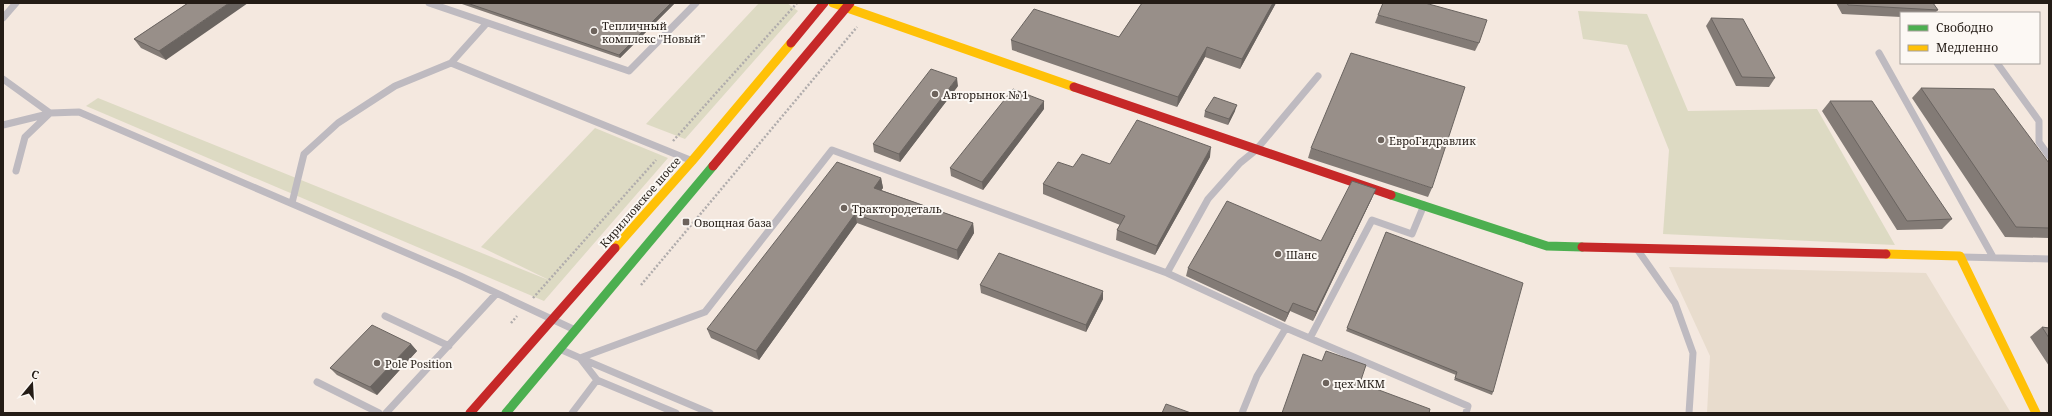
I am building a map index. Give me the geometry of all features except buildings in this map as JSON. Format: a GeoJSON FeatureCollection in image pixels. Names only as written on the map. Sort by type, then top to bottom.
{"type":"FeatureCollection","features":[{"type":"Feature","properties":{"kind":"street","name":"Кирилловское шоссе"},"geometry":{"type":"LineString","coordinates":[[470,413],[692,161],[824,3]]}},
{"type":"Feature","properties":{"kind":"street"},"geometry":{"type":"LineString","coordinates":[[833,3],[848,5],[867,14],[1256,150],[1547,246],[1960,256],[2036,413]]}},
{"type":"Feature","properties":{"kind":"street"},"geometry":{"type":"LineString","coordinates":[[506,413],[848,5]]}},
{"type":"Feature","properties":{"kind":"lane"},"geometry":{"type":"LineString","coordinates":[[3,18],[16,3]]}},
{"type":"Feature","properties":{"kind":"lane"},"geometry":{"type":"LineString","coordinates":[[429,3],[486,24],[629,71],[696,3]]}},
{"type":"Feature","properties":{"kind":"lane"},"geometry":{"type":"LineString","coordinates":[[292,203],[304,154],[338,123],[395,86],[452,63],[486,24]]}},
{"type":"Feature","properties":{"kind":"lane"},"geometry":{"type":"LineString","coordinates":[[1879,53],[1993,256]]}},
{"type":"Feature","properties":{"kind":"lane"},"geometry":{"type":"LineString","coordinates":[[452,63],[692,161]]}},
{"type":"Feature","properties":{"kind":"lane"},"geometry":{"type":"LineString","coordinates":[[1998,64],[2039,121],[2039,142],[2049,156]]}},
{"type":"Feature","properties":{"kind":"lane"},"geometry":{"type":"LineString","coordinates":[[1167,273],[1208,200],[1240,163],[1256,150],[1318,76]]}},
{"type":"Feature","properties":{"kind":"lane"},"geometry":{"type":"LineString","coordinates":[[3,79],[50,113]]}},
{"type":"Feature","properties":{"kind":"lane"},"geometry":{"type":"LineString","coordinates":[[3,125],[50,113],[80,112],[460,276],[576,330]]}},
{"type":"Feature","properties":{"kind":"lane"},"geometry":{"type":"LineString","coordinates":[[16,170],[25,137],[50,113]]}},
{"type":"Feature","properties":{"kind":"lane"},"geometry":{"type":"LineString","coordinates":[[580,358],[631,341],[705,312],[832,150],[1167,273],[1286,328],[1468,406],[1466,413]]}},
{"type":"Feature","properties":{"kind":"lane"},"geometry":{"type":"LineString","coordinates":[[1310,338],[1372,220],[1412,234],[1424,205]]}},
{"type":"Feature","properties":{"kind":"lane"},"geometry":{"type":"LineString","coordinates":[[1636,249],[1675,303],[1693,353],[1690,413]]}},
{"type":"Feature","properties":{"kind":"lane"},"geometry":{"type":"LineString","coordinates":[[1960,256],[2049,259]]}},
{"type":"Feature","properties":{"kind":"lane"},"geometry":{"type":"LineString","coordinates":[[386,413],[496,294]]}},
{"type":"Feature","properties":{"kind":"lane"},"geometry":{"type":"LineString","coordinates":[[385,316],[448,346]]}},
{"type":"Feature","properties":{"kind":"lane"},"geometry":{"type":"LineString","coordinates":[[1242,413],[1257,376],[1286,328]]}},
{"type":"Feature","properties":{"kind":"lane"},"geometry":{"type":"LineString","coordinates":[[560,350],[710,413]]}},
{"type":"Feature","properties":{"kind":"lane"},"geometry":{"type":"LineString","coordinates":[[580,358],[597,380],[676,413]]}},
{"type":"Feature","properties":{"kind":"lane"},"geometry":{"type":"LineString","coordinates":[[572,413],[597,380]]}},
{"type":"Feature","properties":{"kind":"lane"},"geometry":{"type":"LineString","coordinates":[[317,382],[379,413]]}},
{"type":"Feature","properties":{"kind":"path"},"geometry":{"type":"LineString","coordinates":[[511,323],[797,3]]}},
{"type":"Feature","properties":{"kind":"path"},"geometry":{"type":"LineString","coordinates":[[639,287],[867,14]]}},
{"type":"Feature","properties":{"kind":"shaded area"},"geometry":{"type":"Polygon","coordinates":[[[759,3],[787,3],[798,11],[685,139],[646,124],[759,3]]]}},
{"type":"Feature","properties":{"kind":"shaded area"},"geometry":{"type":"Polygon","coordinates":[[[1578,11],[1647,14],[1688,111],[1817,109],[1895,245],[1663,234],[1669,150],[1627,45],[1583,39],[1578,11]]]}},
{"type":"Feature","properties":{"kind":"shaded area"},"geometry":{"type":"Polygon","coordinates":[[[98,98],[551,281],[481,247],[595,128],[668,158],[544,301],[86,106],[98,98]]]}},
{"type":"Feature","properties":{"kind":"shaded area"},"geometry":{"type":"Polygon","coordinates":[[[1669,267],[1926,273],[2011,413],[1707,413],[1710,356],[1669,267]]]}},
{"type":"Feature","properties":{"kind":"traffic: fast"},"geometry":{"type":"LineString","coordinates":[[506,413],[713,166]]}},
{"type":"Feature","properties":{"kind":"traffic: fast"},"geometry":{"type":"LineString","coordinates":[[1391,195],[1547,246],[1582,247]]}},
{"type":"Feature","properties":{"kind":"traffic: slow"},"geometry":{"type":"LineString","coordinates":[[833,3],[1074,87]]}},
{"type":"Feature","properties":{"kind":"traffic: slow"},"geometry":{"type":"LineString","coordinates":[[615,248],[692,161],[791,43]]}},
{"type":"Feature","properties":{"kind":"traffic: slow"},"geometry":{"type":"LineString","coordinates":[[1886,254],[1960,256],[2036,413]]}},
{"type":"Feature","properties":{"kind":"traffic: jam"},"geometry":{"type":"LineString","coordinates":[[791,43],[824,3]]}},
{"type":"Feature","properties":{"kind":"traffic: jam"},"geometry":{"type":"LineString","coordinates":[[713,166],[850,3]]}},
{"type":"Feature","properties":{"kind":"traffic: jam"},"geometry":{"type":"LineString","coordinates":[[1074,87],[1391,195]]}},
{"type":"Feature","properties":{"kind":"traffic: jam"},"geometry":{"type":"LineString","coordinates":[[1582,247],[1886,254]]}},
{"type":"Feature","properties":{"kind":"traffic: jam"},"geometry":{"type":"LineString","coordinates":[[470,413],[615,248]]}},
{"type":"Feature","properties":{"kind":"place","name":"Тепличный комплекс \"Новый\""},"geometry":{"type":"Point","coordinates":[594,31]}},
{"type":"Feature","properties":{"kind":"place","name":"Авторынок № 1"},"geometry":{"type":"Point","coordinates":[935,94]}},
{"type":"Feature","properties":{"kind":"place","name":"ЕвроГидравлик"},"geometry":{"type":"Point","coordinates":[1381,140]}},
{"type":"Feature","properties":{"kind":"place","name":"Трактородеталь"},"geometry":{"type":"Point","coordinates":[844,208]}},
{"type":"Feature","properties":{"kind":"place","name":"Овощная база"},"geometry":{"type":"Point","coordinates":[686,222]}},
{"type":"Feature","properties":{"kind":"place","name":"Шанс"},"geometry":{"type":"Point","coordinates":[1278,254]}},
{"type":"Feature","properties":{"kind":"place","name":"Pole Position"},"geometry":{"type":"Point","coordinates":[377,363]}},
{"type":"Feature","properties":{"kind":"place","name":"цех МКМ"},"geometry":{"type":"Point","coordinates":[1326,383]}}]}
